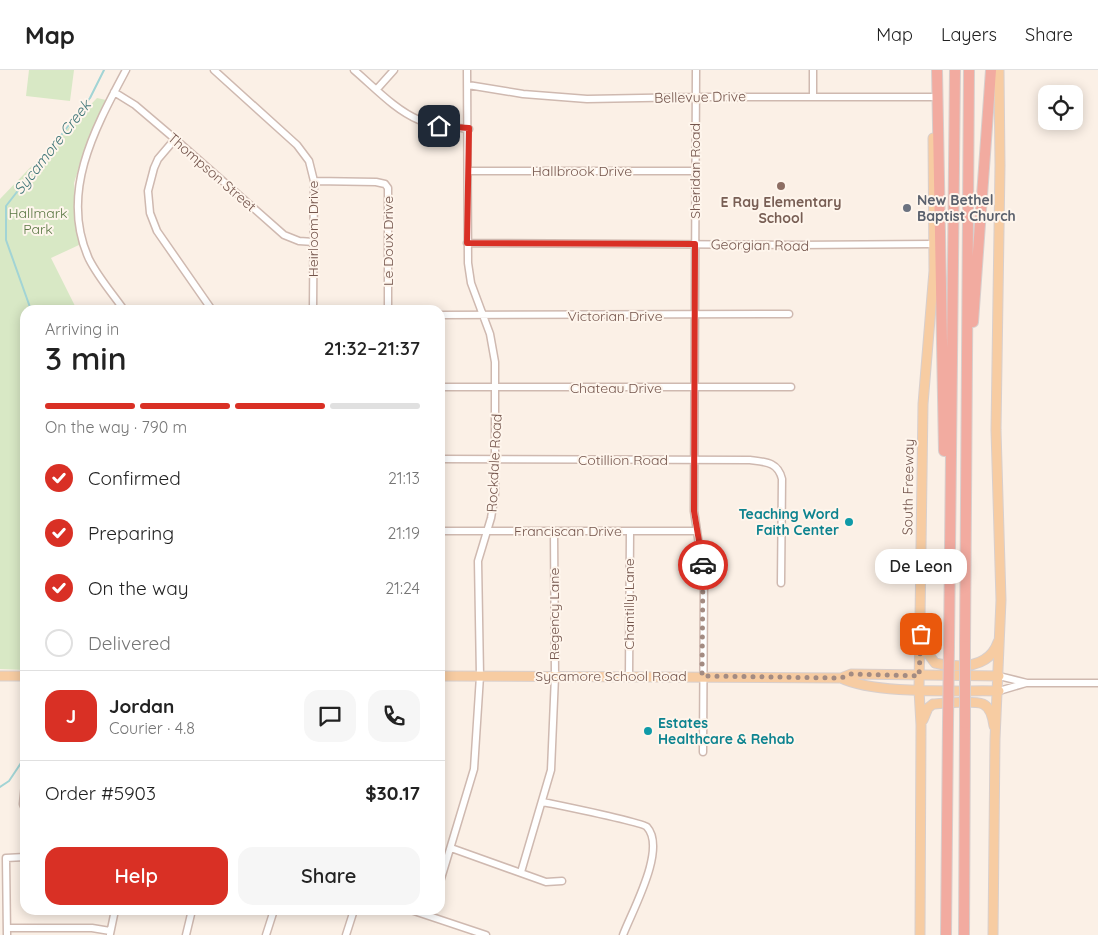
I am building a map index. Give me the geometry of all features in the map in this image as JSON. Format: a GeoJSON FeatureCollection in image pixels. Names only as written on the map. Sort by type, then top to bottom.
{"type":"FeatureCollection","features":[{"type":"Feature","properties":{"kind":"highway"},"geometry":{"type":"LineString","coordinates":[[935,70],[944,526],[950,533]]}},
{"type":"Feature","properties":{"kind":"highway"},"geometry":{"type":"LineString","coordinates":[[946,935],[955,70]]}},
{"type":"Feature","properties":{"kind":"highway"},"geometry":{"type":"LineString","coordinates":[[964,935],[970,70]]}},
{"type":"Feature","properties":{"kind":"highway"},"geometry":{"type":"LineString","coordinates":[[968,358],[976,296],[991,70]]}},
{"type":"Feature","properties":{"kind":"highway"},"geometry":{"type":"LineString","coordinates":[[941,935],[942,897],[946,885]]}},
{"type":"Feature","properties":{"kind":"main road","name":"South Freeway"},"geometry":{"type":"LineString","coordinates":[[920,935],[921,726],[919,676],[923,404],[932,300],[935,70]]}},
{"type":"Feature","properties":{"kind":"main road"},"geometry":{"type":"LineString","coordinates":[[993,935],[995,739],[999,691],[1000,634],[996,430],[1000,165],[999,70]]}},
{"type":"Feature","properties":{"kind":"main road"},"geometry":{"type":"LineString","coordinates":[[921,634],[924,648],[935,662],[979,665],[994,653],[1000,634]]}},
{"type":"Feature","properties":{"kind":"main road","name":"Sycamore School Road"},"geometry":{"type":"LineString","coordinates":[[445,676],[841,678],[851,674],[999,676]]}},
{"type":"Feature","properties":{"kind":"main road"},"geometry":{"type":"LineString","coordinates":[[0,676],[20,676]]}},
{"type":"Feature","properties":{"kind":"main road","name":"Sycamore School Road"},"geometry":{"type":"LineString","coordinates":[[841,678],[877,688],[999,691]]}},
{"type":"Feature","properties":{"kind":"main road"},"geometry":{"type":"LineString","coordinates":[[921,726],[928,708],[934,704],[984,704],[993,720],[995,739]]}},
{"type":"Feature","properties":{"kind":"street"},"geometry":{"type":"LineString","coordinates":[[121,305],[89,258],[78,225],[77,194],[85,156],[126,70]]}},
{"type":"Feature","properties":{"kind":"street","name":"Heirloom Drive"},"geometry":{"type":"LineString","coordinates":[[214,70],[297,145],[309,161],[314,181],[314,305]]}},
{"type":"Feature","properties":{"kind":"street"},"geometry":{"type":"LineString","coordinates":[[354,70],[377,90],[418,120],[439,126],[469,128]]}},
{"type":"Feature","properties":{"kind":"street"},"geometry":{"type":"LineString","coordinates":[[377,90],[394,70]]}},
{"type":"Feature","properties":{"kind":"street","name":"Rockdale Road"},"geometry":{"type":"LineString","coordinates":[[445,867],[474,769],[480,676],[478,561],[480,548],[488,531],[495,494],[495,362],[484,315],[469,274],[467,243],[469,128],[467,70]]}},
{"type":"Feature","properties":{"kind":"street","name":"Sheridan Road"},"geometry":{"type":"LineString","coordinates":[[696,70],[694,511],[704,578],[703,752]]}},
{"type":"Feature","properties":{"kind":"street"},"geometry":{"type":"LineString","coordinates":[[813,70],[813,97]]}},
{"type":"Feature","properties":{"kind":"street","name":"Bellevue Drive"},"geometry":{"type":"LineString","coordinates":[[468,84],[523,94],[587,100],[696,97],[934,98]]}},
{"type":"Feature","properties":{"kind":"street","name":"Thompson Street"},"geometry":{"type":"LineString","coordinates":[[114,92],[135,105],[284,235],[299,241],[314,242]]}},
{"type":"Feature","properties":{"kind":"street"},"geometry":{"type":"LineString","coordinates":[[175,139],[158,159],[154,168],[148,191],[150,213],[157,231],[209,305]]}},
{"type":"Feature","properties":{"kind":"street","name":"Hallbrook Drive"},"geometry":{"type":"LineString","coordinates":[[468,172],[696,171]]}},
{"type":"Feature","properties":{"kind":"street","name":"Le Doux Drive"},"geometry":{"type":"LineString","coordinates":[[314,181],[376,182],[385,184],[388,188],[388,305]]}},
{"type":"Feature","properties":{"kind":"street","name":"Georgian Road"},"geometry":{"type":"LineString","coordinates":[[467,243],[933,244]]}},
{"type":"Feature","properties":{"kind":"street","name":"Victorian Drive"},"geometry":{"type":"LineString","coordinates":[[445,315],[695,316],[789,314]]}},
{"type":"Feature","properties":{"kind":"street","name":"Chateau Drive"},"geometry":{"type":"LineString","coordinates":[[445,387],[792,387]]}},
{"type":"Feature","properties":{"kind":"street","name":"Cotillion Road"},"geometry":{"type":"LineString","coordinates":[[445,459],[770,462],[780,472],[782,496],[781,583]]}},
{"type":"Feature","properties":{"kind":"street","name":"Franciscan Drive"},"geometry":{"type":"LineString","coordinates":[[445,531],[697,532]]}},
{"type":"Feature","properties":{"kind":"street","name":"Regency Lane"},"geometry":{"type":"LineString","coordinates":[[522,872],[551,770],[555,676],[554,531]]}},
{"type":"Feature","properties":{"kind":"street","name":"Chantilly Lane"},"geometry":{"type":"LineString","coordinates":[[629,676],[630,532]]}},
{"type":"Feature","properties":{"kind":"street","name":"Sycamore School Road"},"geometry":{"type":"LineString","coordinates":[[999,676],[1027,683],[1098,683]]}},
{"type":"Feature","properties":{"kind":"street","name":"Sycamore School Road"},"geometry":{"type":"LineString","coordinates":[[999,691],[1027,683]]}},
{"type":"Feature","properties":{"kind":"street"},"geometry":{"type":"LineString","coordinates":[[543,802],[606,817],[634,821],[642,824],[650,832],[653,846],[650,865],[623,935]]}},
{"type":"Feature","properties":{"kind":"street"},"geometry":{"type":"LineString","coordinates":[[451,848],[546,882],[562,881]]}},
{"type":"Feature","properties":{"kind":"street"},"geometry":{"type":"LineString","coordinates":[[20,858],[6,858],[7,932],[92,928],[110,933],[114,915]]}},
{"type":"Feature","properties":{"kind":"street"},"geometry":{"type":"LineString","coordinates":[[186,935],[191,915]]}},
{"type":"Feature","properties":{"kind":"street"},"geometry":{"type":"LineString","coordinates":[[266,935],[272,915]]}},
{"type":"Feature","properties":{"kind":"street"},"geometry":{"type":"LineString","coordinates":[[346,935],[352,915]]}},
{"type":"Feature","properties":{"kind":"street"},"geometry":{"type":"LineString","coordinates":[[435,915],[486,935]]}},
{"type":"Feature","properties":{"kind":"green space"},"geometry":{"type":"Polygon","coordinates":[[[29,70],[74,70],[70,101],[26,96],[29,70]]]}},
{"type":"Feature","properties":{"kind":"green space","name":"Hallmark Park"},"geometry":{"type":"Polygon","coordinates":[[[97,98],[106,100],[87,142],[74,183],[79,245],[51,258],[74,305],[20,305],[20,670],[0,669],[0,199],[97,98]]]}},
{"type":"Feature","properties":{"kind":"waterway","name":"Sycamore Creek"},"geometry":{"type":"LineString","coordinates":[[29,305],[6,240],[6,206],[90,98],[104,70]]}},
{"type":"Feature","properties":{"kind":"waterway","name":"Sycamore Creek"},"geometry":{"type":"LineString","coordinates":[[0,787],[9,781],[20,764]]}},
{"type":"Feature","properties":{"kind":"way so far"},"geometry":{"type":"LineString","coordinates":[[703,565],[702,676],[841,678],[851,674],[919,676],[921,634]]}},
{"type":"Feature","properties":{"kind":"place","name":"E Ray Elementary School"},"geometry":{"type":"Point","coordinates":[781,186]}},
{"type":"Feature","properties":{"kind":"place","name":"New Bethel Baptist Church"},"geometry":{"type":"Point","coordinates":[907,208]}},
{"type":"Feature","properties":{"kind":"place","name":"Teaching Word Faith Center"},"geometry":{"type":"Point","coordinates":[849,522]}},
{"type":"Feature","properties":{"kind":"place","name":"De Leon"},"geometry":{"type":"Point","coordinates":[921,634]}},
{"type":"Feature","properties":{"kind":"place","name":"Estates Healthcare & Rehab"},"geometry":{"type":"Point","coordinates":[648,731]}},
{"type":"Feature","properties":{"kind":"route"},"geometry":{"type":"LineString","coordinates":[[439,126],[469,128],[467,243],[695,244],[694,511],[703,565]]}}]}
